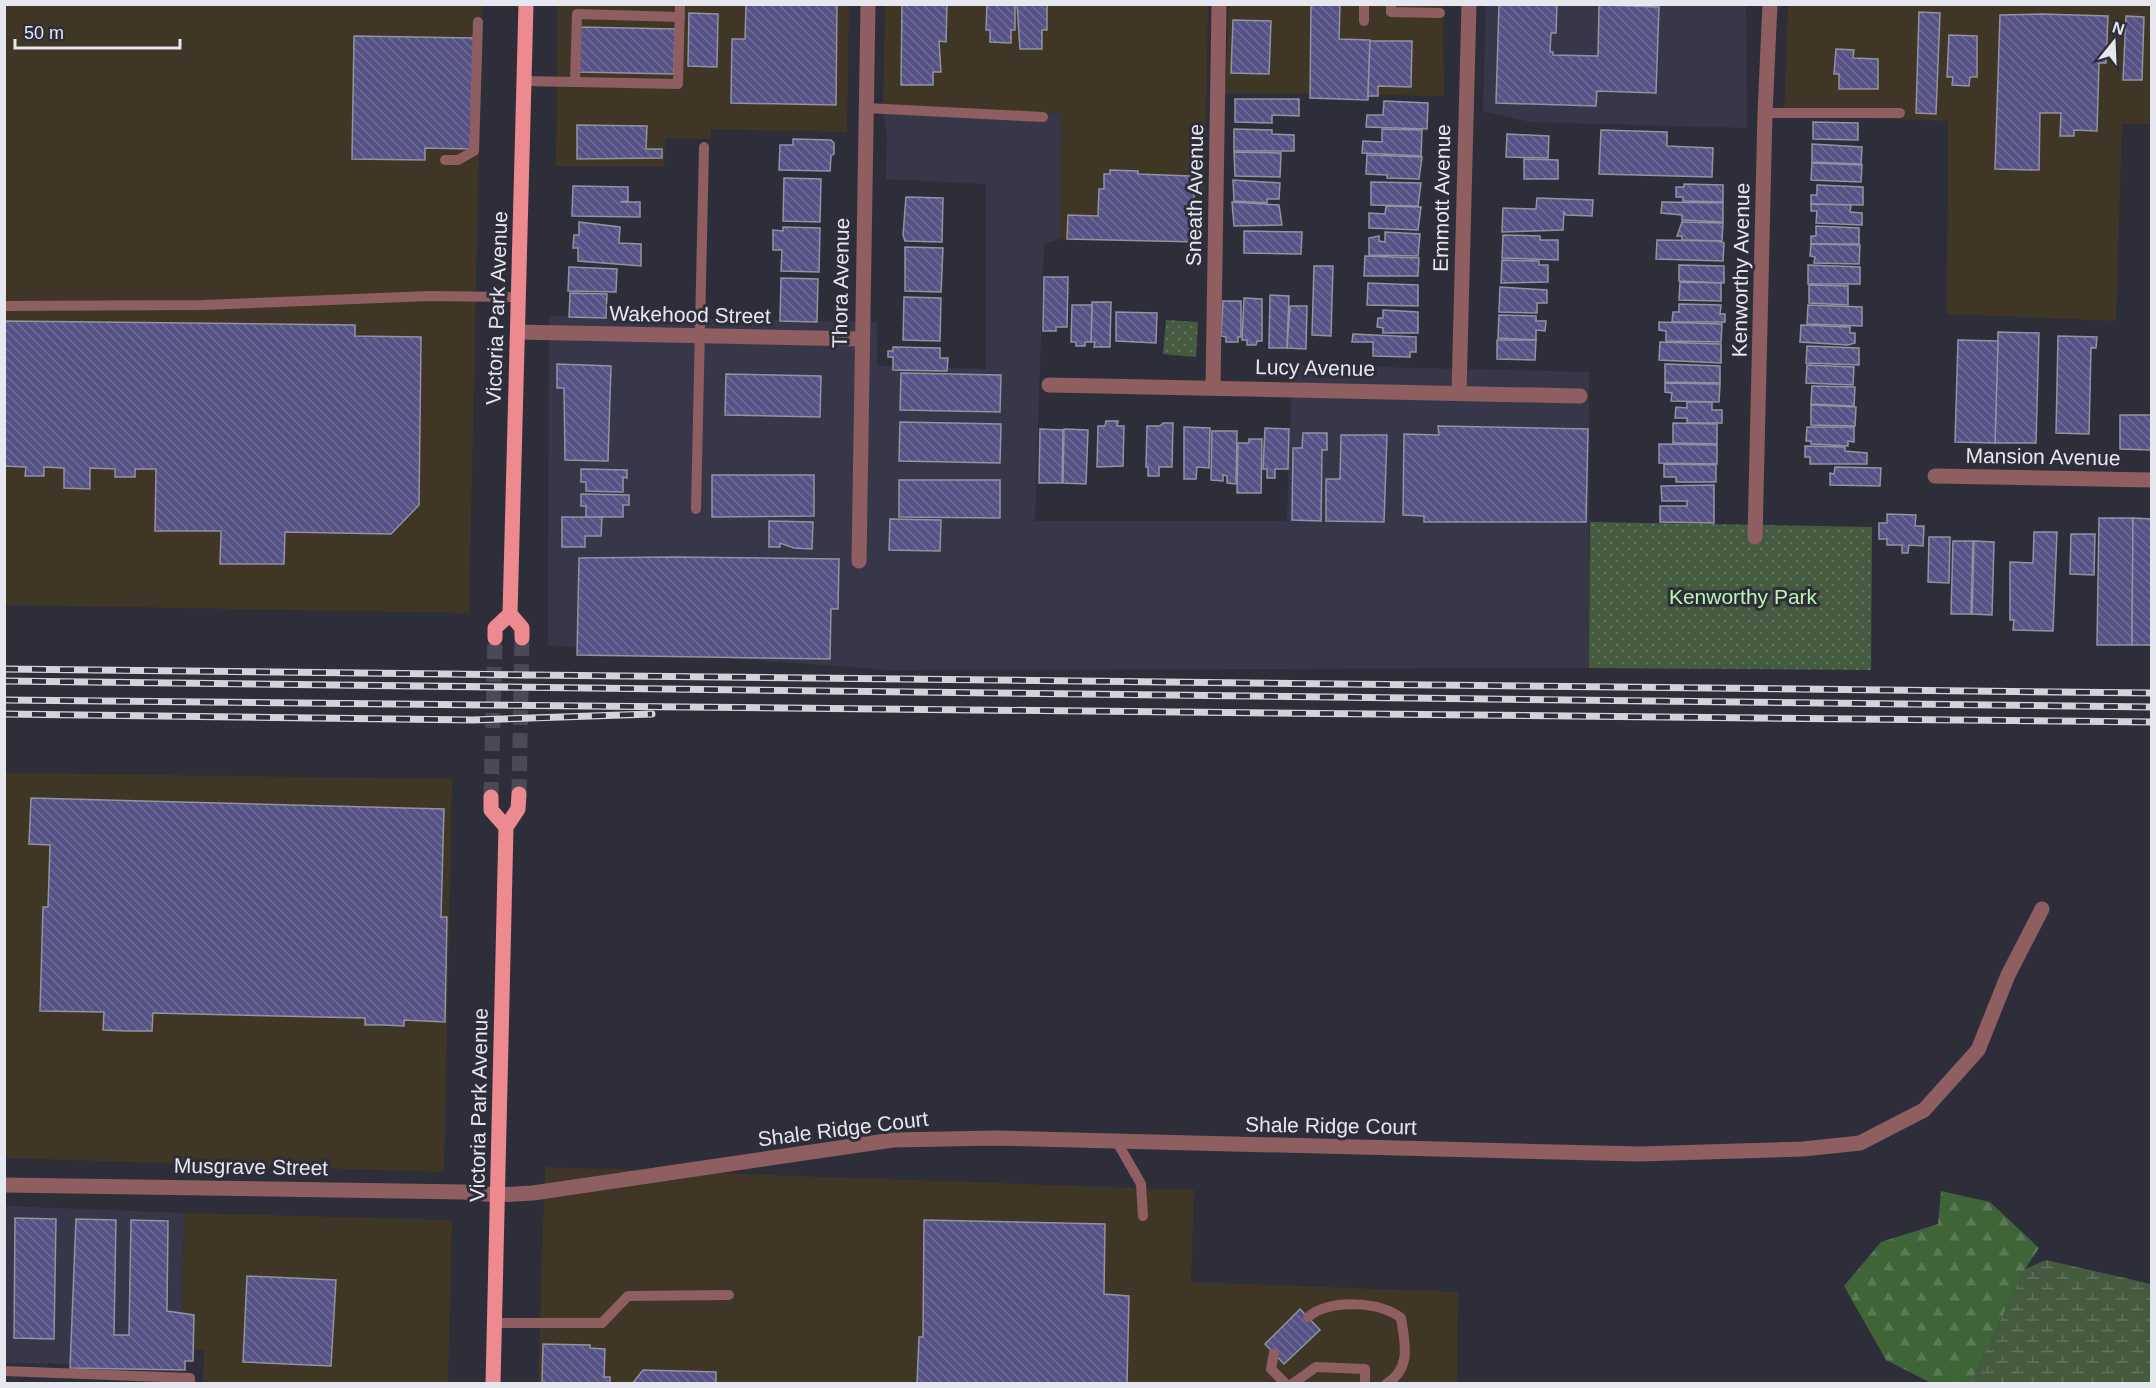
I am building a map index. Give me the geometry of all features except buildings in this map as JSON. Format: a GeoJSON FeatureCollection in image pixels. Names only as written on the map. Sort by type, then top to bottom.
{"type":"FeatureCollection","features":[{"type":"Feature","properties":{"kind":"main road","name":"Victoria Park Avenue"},"geometry":{"type":"LineString","coordinates":[[522,638],[522,628],[510,614],[526,4]]}},
{"type":"Feature","properties":{"kind":"main road"},"geometry":{"type":"LineString","coordinates":[[495,638],[495,628],[510,614]]}},
{"type":"Feature","properties":{"kind":"main road","name":"Victoria Park Avenue"},"geometry":{"type":"LineString","coordinates":[[493,1383],[506,827],[518,809],[519,794]]}},
{"type":"Feature","properties":{"kind":"main road"},"geometry":{"type":"LineString","coordinates":[[491,797],[491,810],[506,827]]}},
{"type":"Feature","properties":{"kind":"street","name":"Thora Avenue"},"geometry":{"type":"LineString","coordinates":[[859,561],[868,4]]}},
{"type":"Feature","properties":{"kind":"street","name":"Sneath Avenue"},"geometry":{"type":"LineString","coordinates":[[1213,387],[1219,4]]}},
{"type":"Feature","properties":{"kind":"street","name":"Emmott Avenue"},"geometry":{"type":"LineString","coordinates":[[1459,392],[1469,4]]}},
{"type":"Feature","properties":{"kind":"street","name":"Kenworthy Avenue"},"geometry":{"type":"LineString","coordinates":[[1755,537],[1765,113],[1770,4]]}},
{"type":"Feature","properties":{"kind":"street","name":"Wakehood Street"},"geometry":{"type":"LineString","coordinates":[[518,332],[861,339]]}},
{"type":"Feature","properties":{"kind":"street","name":"Lucy Avenue"},"geometry":{"type":"LineString","coordinates":[[1049,385],[1580,396]]}},
{"type":"Feature","properties":{"kind":"street","name":"Mansion Avenue"},"geometry":{"type":"LineString","coordinates":[[1935,476],[2151,480]]}},
{"type":"Feature","properties":{"kind":"street","name":"Shale Ridge Court"},"geometry":{"type":"LineString","coordinates":[[497,1195],[533,1193],[893,1140],[995,1138],[1639,1154],[1803,1149],[1860,1143],[1924,1110],[1978,1050],[2008,975],[2042,909]]}},
{"type":"Feature","properties":{"kind":"street","name":"Musgrave Street"},"geometry":{"type":"LineString","coordinates":[[4,1185],[452,1191],[497,1195]]}},
{"type":"Feature","properties":{"kind":"lane"},"geometry":{"type":"LineString","coordinates":[[524,81],[575,82],[607,77],[644,78],[678,84],[680,4]]}},
{"type":"Feature","properties":{"kind":"lane"},"geometry":{"type":"LineString","coordinates":[[1364,4],[1364,21]]}},
{"type":"Feature","properties":{"kind":"lane"},"geometry":{"type":"LineString","coordinates":[[1391,4],[1391,12],[1440,13]]}},
{"type":"Feature","properties":{"kind":"lane"},"geometry":{"type":"LineString","coordinates":[[575,82],[577,14],[680,17]]}},
{"type":"Feature","properties":{"kind":"lane"},"geometry":{"type":"LineString","coordinates":[[608,15],[608,28]]}},
{"type":"Feature","properties":{"kind":"lane"},"geometry":{"type":"LineString","coordinates":[[645,16],[645,28]]}},
{"type":"Feature","properties":{"kind":"lane"},"geometry":{"type":"LineString","coordinates":[[445,160],[458,160],[474,151],[478,22]]}},
{"type":"Feature","properties":{"kind":"lane"},"geometry":{"type":"LineString","coordinates":[[866,108],[1043,117]]}},
{"type":"Feature","properties":{"kind":"lane"},"geometry":{"type":"LineString","coordinates":[[1765,113],[1900,113]]}},
{"type":"Feature","properties":{"kind":"lane"},"geometry":{"type":"LineString","coordinates":[[696,509],[698,337],[704,147]]}},
{"type":"Feature","properties":{"kind":"lane"},"geometry":{"type":"LineString","coordinates":[[4,306],[203,305],[430,296],[519,297]]}},
{"type":"Feature","properties":{"kind":"lane"},"geometry":{"type":"LineString","coordinates":[[1117,1142],[1141,1184],[1143,1216]]}},
{"type":"Feature","properties":{"kind":"lane"},"geometry":{"type":"LineString","coordinates":[[494,1323],[602,1323],[628,1296],[729,1295]]}},
{"type":"Feature","properties":{"kind":"lane"},"geometry":{"type":"LineString","coordinates":[[1308,1317],[1317,1310],[1339,1306],[1392,1310],[1401,1318],[1406,1348],[1403,1368],[1386,1383]]}},
{"type":"Feature","properties":{"kind":"lane"},"geometry":{"type":"LineString","coordinates":[[1274,1353],[1271,1369],[1286,1383]]}},
{"type":"Feature","properties":{"kind":"lane"},"geometry":{"type":"LineString","coordinates":[[1292,1383],[1316,1367],[1365,1369],[1365,1383]]}},
{"type":"Feature","properties":{"kind":"lane"},"geometry":{"type":"LineString","coordinates":[[4,1371],[190,1378],[189,1383]]}},
{"type":"Feature","properties":{"kind":"shaded area"},"geometry":{"type":"Polygon","coordinates":[[[5,5],[482,5],[469,613],[5,605],[5,5]]]}},
{"type":"Feature","properties":{"kind":"shaded area"},"geometry":{"type":"Polygon","coordinates":[[[558,5],[849,5],[847,132],[711,129],[711,139],[665,138],[664,167],[556,166],[558,5]]]}},
{"type":"Feature","properties":{"kind":"shaded area"},"geometry":{"type":"Polygon","coordinates":[[[885,5],[1208,5],[1204,242],[1060,239],[1062,113],[883,109],[885,5]]]}},
{"type":"Feature","properties":{"kind":"shaded area"},"geometry":{"type":"Polygon","coordinates":[[[1229,5],[1443,5],[1444,96],[1225,93],[1229,5]]]}},
{"type":"Feature","properties":{"kind":"shaded area"},"geometry":{"type":"Polygon","coordinates":[[[1486,5],[1746,5],[1747,128],[1530,122],[1483,111],[1486,5]]]}},
{"type":"Feature","properties":{"kind":"shaded area"},"geometry":{"type":"Polygon","coordinates":[[[1788,5],[2151,5],[2151,124],[2122,124],[2116,321],[1947,314],[1948,121],[1784,115],[1788,5]]]}},
{"type":"Feature","properties":{"kind":"shaded area"},"geometry":{"type":"Polygon","coordinates":[[[883,109],[1062,113],[1060,239],[1044,244],[1035,521],[1287,521],[1292,365],[1589,372],[1589,668],[891,670],[548,645],[549,316],[877,322],[878,366],[986,369],[986,184],[886,179],[887,135],[883,109]]]}},
{"type":"Feature","properties":{"kind":"shaded area"},"geometry":{"type":"Polygon","coordinates":[[[5,773],[452,779],[444,1172],[5,1158],[5,773]]]}},
{"type":"Feature","properties":{"kind":"shaded area"},"geometry":{"type":"Polygon","coordinates":[[[545,1167],[1194,1190],[1191,1282],[1458,1292],[1457,1383],[538,1384],[545,1167]]]}},
{"type":"Feature","properties":{"kind":"shaded area"},"geometry":{"type":"Polygon","coordinates":[[[5,1206],[184,1213],[181,1349],[173,1365],[5,1363],[5,1206]]]}},
{"type":"Feature","properties":{"kind":"shaded area"},"geometry":{"type":"Polygon","coordinates":[[[184,1213],[452,1220],[448,1383],[203,1383],[204,1350],[181,1349],[184,1213]]]}},
{"type":"Feature","properties":{"kind":"green space"},"geometry":{"type":"Polygon","coordinates":[[[1166,320],[1198,322],[1196,357],[1163,354],[1166,320]]]}},
{"type":"Feature","properties":{"kind":"green space","name":"Kenworthy Park"},"geometry":{"type":"Polygon","coordinates":[[[1590,522],[1872,527],[1871,670],[1589,668],[1590,522]]]}},
{"type":"Feature","properties":{"kind":"green space"},"geometry":{"type":"Polygon","coordinates":[[[1941,1191],[1990,1202],[2039,1248],[2025,1269],[1971,1383],[1931,1383],[1886,1360],[1844,1286],[1881,1242],[1938,1224],[1941,1191]]]}},
{"type":"Feature","properties":{"kind":"green space"},"geometry":{"type":"Polygon","coordinates":[[[2046,1260],[2151,1284],[2151,1383],[1971,1383],[2025,1269],[2046,1260]]]}},
{"type":"Feature","properties":{"kind":"tunnel"},"geometry":{"type":"LineString","coordinates":[[491,797],[495,638]]}},
{"type":"Feature","properties":{"kind":"tunnel"},"geometry":{"type":"LineString","coordinates":[[519,794],[522,638]]}},
{"type":"Feature","properties":{"kind":"railway"},"geometry":{"type":"LineString","coordinates":[[4,669],[2152,693]]}},
{"type":"Feature","properties":{"kind":"railway"},"geometry":{"type":"LineString","coordinates":[[4,681],[2152,707]]}},
{"type":"Feature","properties":{"kind":"railway"},"geometry":{"type":"LineString","coordinates":[[4,700],[2152,722]]}},
{"type":"Feature","properties":{"kind":"railway"},"geometry":{"type":"LineString","coordinates":[[4,714],[473,720],[652,714]]}}]}
